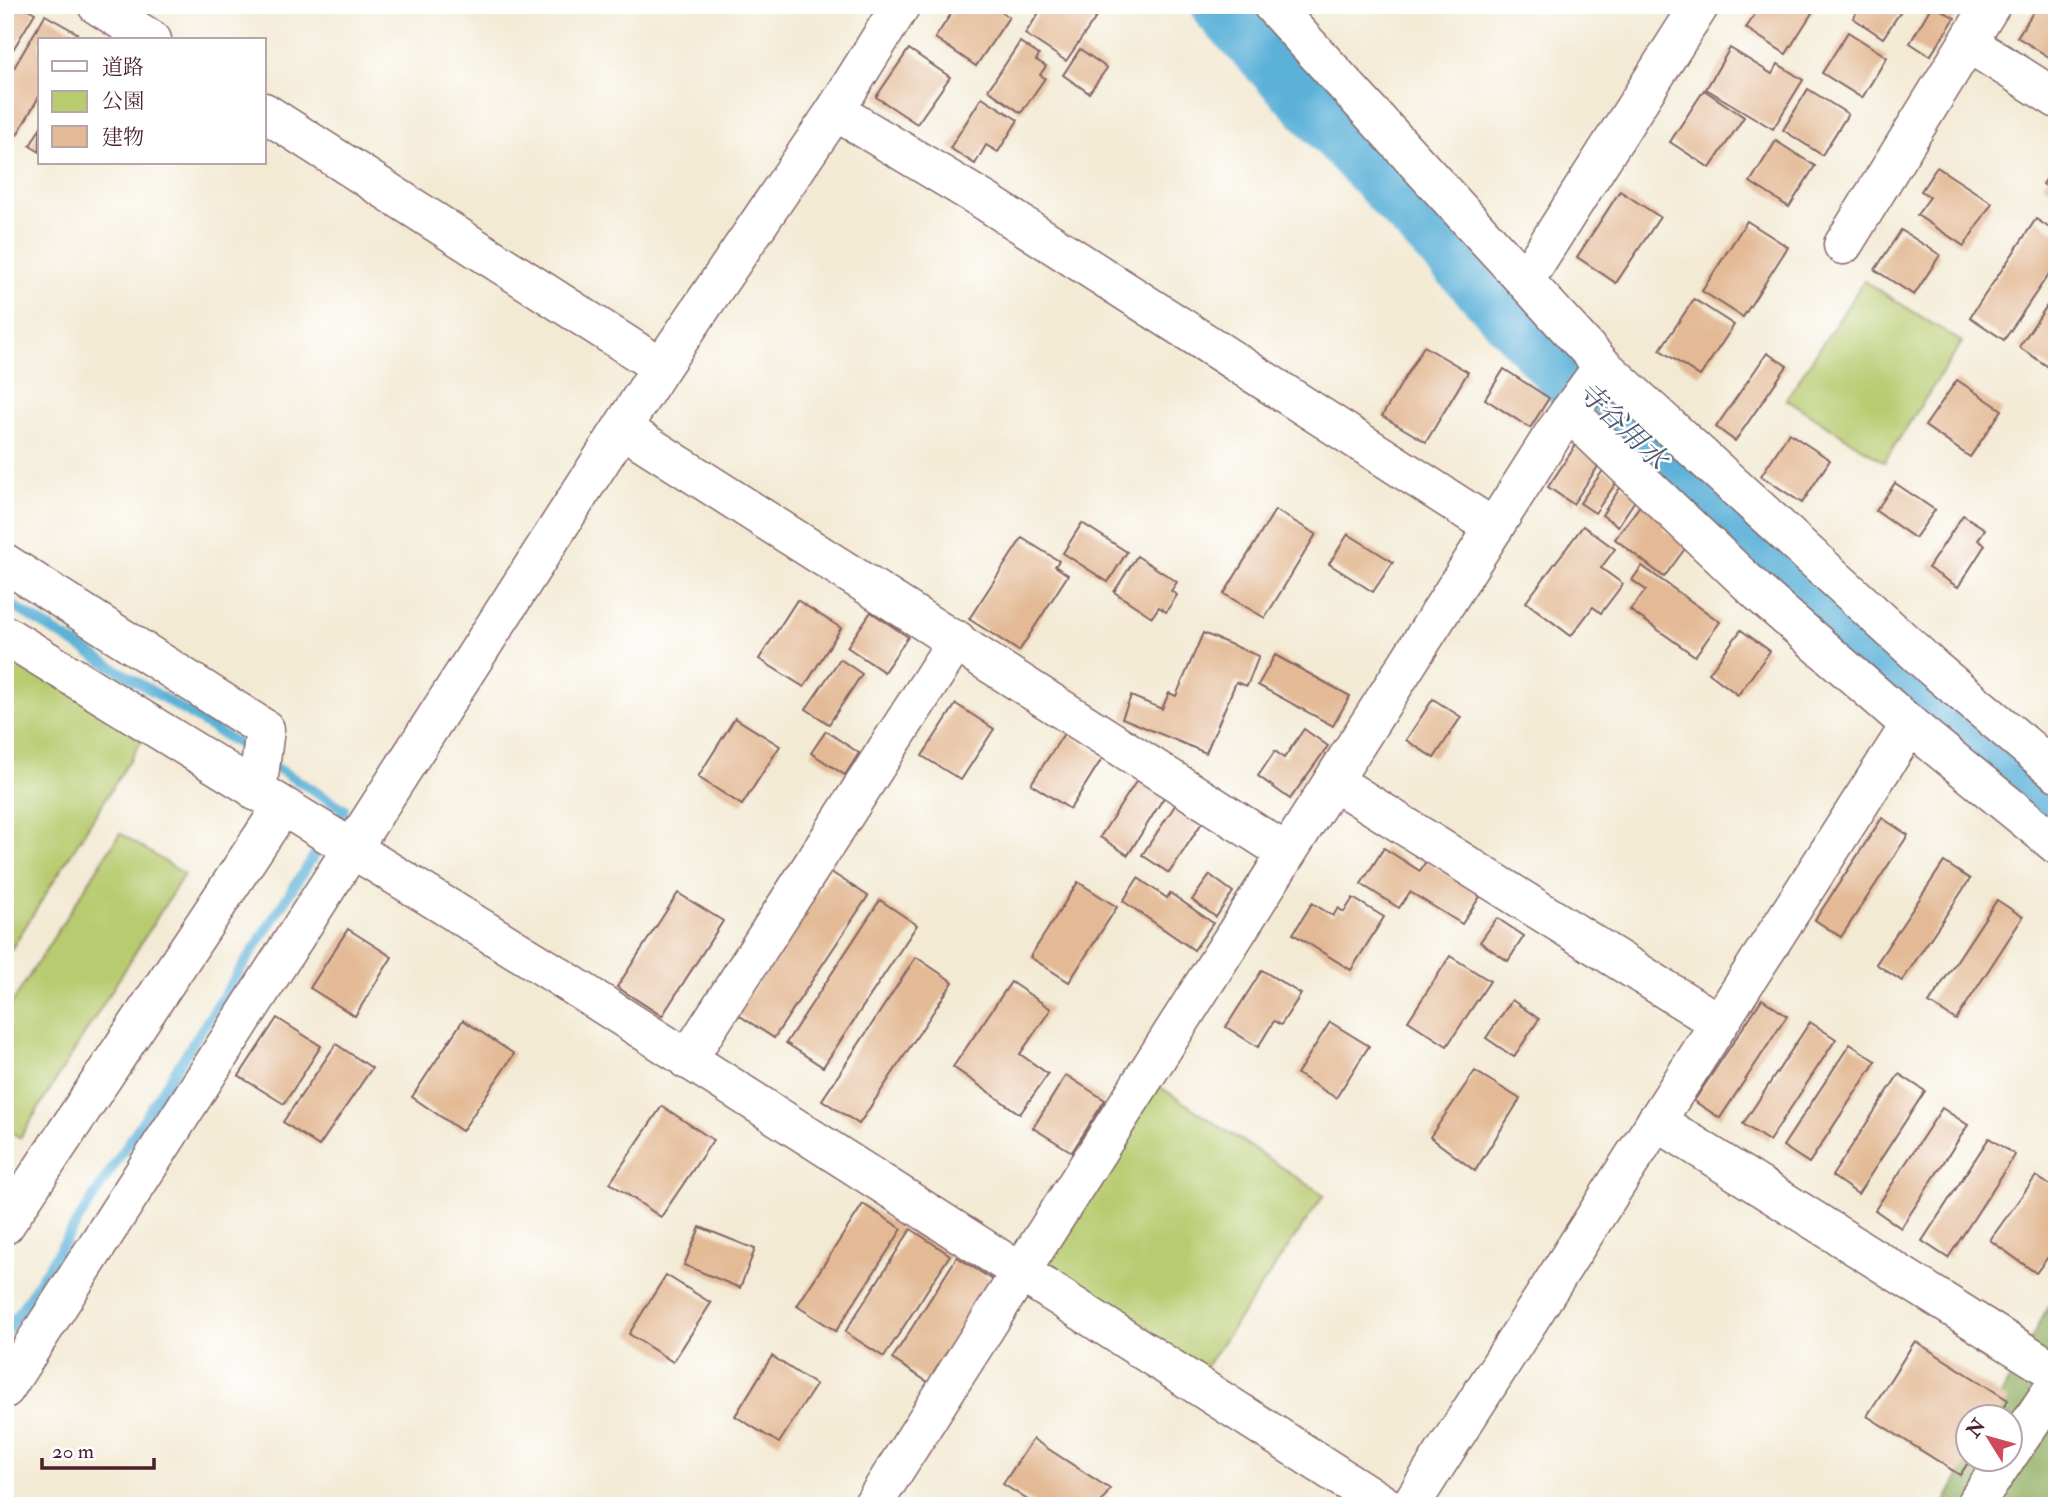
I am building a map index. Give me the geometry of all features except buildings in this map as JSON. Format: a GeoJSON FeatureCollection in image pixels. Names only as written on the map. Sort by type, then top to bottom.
{"type":"FeatureCollection","features":[{"type":"Feature","properties":{"kind":"street"},"geometry":{"type":"LineString","coordinates":[[97,5],[149,38]]}},
{"type":"Feature","properties":{"kind":"street"},"geometry":{"type":"LineString","coordinates":[[5,1389],[661,367],[835,111],[901,5]]}},
{"type":"Feature","properties":{"kind":"street"},"geometry":{"type":"LineString","coordinates":[[1272,5],[1603,366],[1934,669],[2057,772]]}},
{"type":"Feature","properties":{"kind":"street"},"geometry":{"type":"LineString","coordinates":[[1525,280],[1700,5]]}},
{"type":"Feature","properties":{"kind":"street"},"geometry":{"type":"LineString","coordinates":[[1843,245],[1991,5]]}},
{"type":"Feature","properties":{"kind":"street"},"geometry":{"type":"LineString","coordinates":[[1968,43],[2057,99]]}},
{"type":"Feature","properties":{"kind":"street"},"geometry":{"type":"LineString","coordinates":[[835,111],[985,201],[1494,528]]}},
{"type":"Feature","properties":{"kind":"street"},"geometry":{"type":"LineString","coordinates":[[266,113],[661,367]]}},
{"type":"Feature","properties":{"kind":"street"},"geometry":{"type":"LineString","coordinates":[[872,1506],[1494,528],[1569,412],[1603,366]]}},
{"type":"Feature","properties":{"kind":"street"},"geometry":{"type":"LineString","coordinates":[[1569,412],[1759,593],[1910,725],[2057,845]]}},
{"type":"Feature","properties":{"kind":"street"},"geometry":{"type":"LineString","coordinates":[[623,429],[1287,853]]}},
{"type":"Feature","properties":{"kind":"street"},"geometry":{"type":"LineString","coordinates":[[5,563],[265,729],[270,800],[11,1203]]}},
{"type":"Feature","properties":{"kind":"street"},"geometry":{"type":"LineString","coordinates":[[5,635],[541,965],[1386,1506]]}},
{"type":"Feature","properties":{"kind":"street"},"geometry":{"type":"LineString","coordinates":[[687,1060],[957,640]]}},
{"type":"Feature","properties":{"kind":"street"},"geometry":{"type":"LineString","coordinates":[[1410,1506],[1910,725]]}},
{"type":"Feature","properties":{"kind":"street"},"geometry":{"type":"LineString","coordinates":[[1333,780],[1718,1023]]}},
{"type":"Feature","properties":{"kind":"street"},"geometry":{"type":"LineString","coordinates":[[1656,1121],[2057,1373]]}},
{"type":"Feature","properties":{"kind":"street"},"geometry":{"type":"LineString","coordinates":[[2024,1432],[2057,1383]]}},
{"type":"Feature","properties":{"kind":"street"},"geometry":{"type":"LineString","coordinates":[[1974,1506],[1997,1472]]}},
{"type":"Feature","properties":{"kind":"green space"},"geometry":{"type":"Polygon","coordinates":[[[1864,281],[1962,342],[1884,462],[1786,399],[1864,281]]]}},
{"type":"Feature","properties":{"kind":"green space"},"geometry":{"type":"Polygon","coordinates":[[[5,635],[151,726],[5,959],[5,635]]]}},
{"type":"Feature","properties":{"kind":"green space"},"geometry":{"type":"Polygon","coordinates":[[[120,833],[184,874],[20,1138],[5,1127],[5,1014],[120,833]]]}},
{"type":"Feature","properties":{"kind":"green space"},"geometry":{"type":"Polygon","coordinates":[[[1145,1077],[1324,1195],[1194,1384],[1020,1273],[1145,1077]]]}},
{"type":"Feature","properties":{"kind":"green space"},"geometry":{"type":"Polygon","coordinates":[[[2057,1290],[2057,1506],[1943,1506],[1961,1472],[2024,1472],[2024,1402],[1997,1402],[2057,1290]]]}},
{"type":"Feature","properties":{"kind":"waterway","name":"寺谷用水"},"geometry":{"type":"LineString","coordinates":[[1224,5],[1613,421],[1736,536],[1871,654],[2057,808]]}},
{"type":"Feature","properties":{"kind":"waterway"},"geometry":{"type":"LineString","coordinates":[[5,601],[253,753]]}},
{"type":"Feature","properties":{"kind":"waterway"},"geometry":{"type":"LineString","coordinates":[[5,1334],[344,809],[267,762]]}}]}
